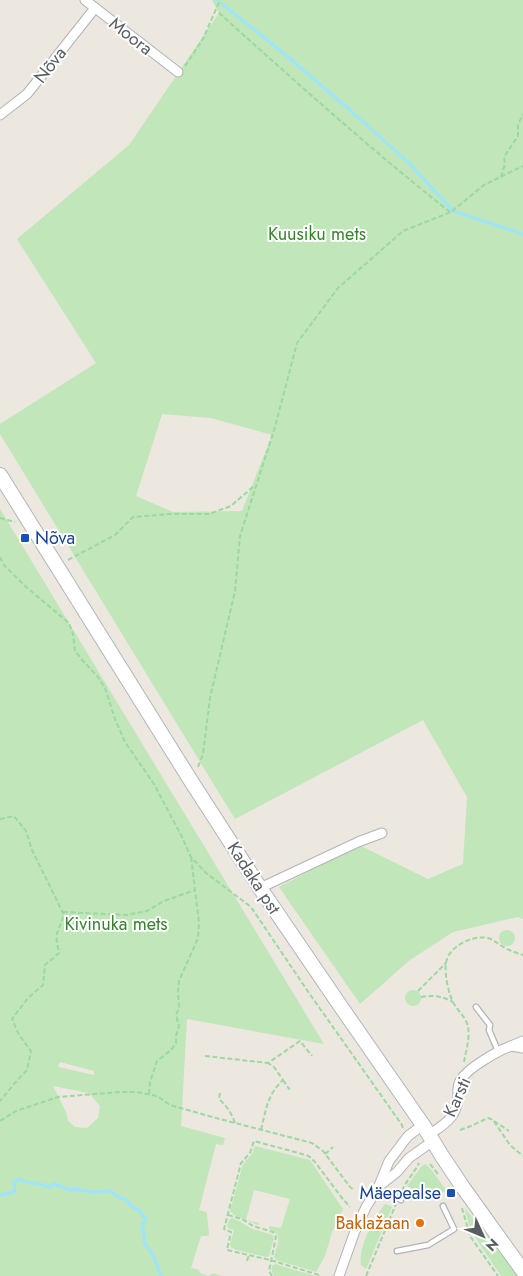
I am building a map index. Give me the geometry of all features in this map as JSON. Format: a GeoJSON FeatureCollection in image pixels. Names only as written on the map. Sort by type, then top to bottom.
{"type":"FeatureCollection","features":[{"type":"Feature","properties":{"kind":"main road","name":"Kadaka pst"},"geometry":{"type":"LineString","coordinates":[[0,475],[260,888],[458,1180],[523,1271]]}},
{"type":"Feature","properties":{"kind":"street","name":"Moora"},"geometry":{"type":"LineString","coordinates":[[85,0],[178,72]]}},
{"type":"Feature","properties":{"kind":"street","name":"Nõva"},"geometry":{"type":"LineString","coordinates":[[0,115],[27,94],[95,8]]}},
{"type":"Feature","properties":{"kind":"street"},"geometry":{"type":"LineString","coordinates":[[260,888],[358,842],[382,833]]}},
{"type":"Feature","properties":{"kind":"street","name":"Karsti"},"geometry":{"type":"LineString","coordinates":[[428,1134],[452,1118],[458,1103],[457,1089],[466,1073],[498,1051],[523,1040]]}},
{"type":"Feature","properties":{"kind":"street"},"geometry":{"type":"LineString","coordinates":[[511,1046],[523,1048]]}},
{"type":"Feature","properties":{"kind":"street"},"geometry":{"type":"LineString","coordinates":[[340,1276],[355,1231],[366,1207],[378,1188],[389,1161],[408,1136],[428,1134]]}},
{"type":"Feature","properties":{"kind":"street"},"geometry":{"type":"LineString","coordinates":[[378,1188],[398,1172],[428,1134]]}},
{"type":"Feature","properties":{"kind":"lane"},"geometry":{"type":"LineString","coordinates":[[476,1007],[490,1025],[489,1030],[498,1051]]}},
{"type":"Feature","properties":{"kind":"lane"},"geometry":{"type":"LineString","coordinates":[[378,1188],[400,1200]]}},
{"type":"Feature","properties":{"kind":"lane"},"geometry":{"type":"LineString","coordinates":[[397,1251],[428,1245],[454,1229],[443,1206]]}},
{"type":"Feature","properties":{"kind":"path"},"geometry":{"type":"LineString","coordinates":[[178,72],[184,68],[203,39],[220,0]]}},
{"type":"Feature","properties":{"kind":"path"},"geometry":{"type":"LineString","coordinates":[[219,12],[398,171],[451,212]]}},
{"type":"Feature","properties":{"kind":"path"},"geometry":{"type":"LineString","coordinates":[[500,177],[505,164],[504,157],[518,136],[518,125],[523,114]]}},
{"type":"Feature","properties":{"kind":"path"},"geometry":{"type":"LineString","coordinates":[[192,781],[203,754],[210,698],[234,591],[240,536],[275,427],[297,343],[338,288],[403,231],[451,212],[484,185],[523,166]]}},
{"type":"Feature","properties":{"kind":"path"},"geometry":{"type":"LineString","coordinates":[[57,567],[116,535],[133,517],[170,514],[209,514],[232,506],[257,484]]}},
{"type":"Feature","properties":{"kind":"path"},"geometry":{"type":"LineString","coordinates":[[0,518],[15,522]]}},
{"type":"Feature","properties":{"kind":"path"},"geometry":{"type":"LineString","coordinates":[[0,557],[4,564],[25,586],[69,623],[74,634],[75,651],[105,688],[125,742],[154,784],[182,835],[191,857],[199,922],[198,938],[179,981],[179,1008],[176,1015],[179,1026],[176,1043],[157,1062],[150,1082],[149,1094]]}},
{"type":"Feature","properties":{"kind":"path"},"geometry":{"type":"LineString","coordinates":[[0,819],[14,816],[26,831],[32,850],[64,915],[56,936],[59,953],[44,965],[43,986],[28,998],[12,1019],[19,1035],[31,1051],[27,1070],[0,1101]]}},
{"type":"Feature","properties":{"kind":"path"},"geometry":{"type":"LineString","coordinates":[[191,857],[206,873],[251,907],[404,1130]]}},
{"type":"Feature","properties":{"kind":"path"},"geometry":{"type":"LineString","coordinates":[[62,912],[127,915],[147,912],[164,902],[195,890]]}},
{"type":"Feature","properties":{"kind":"path"},"geometry":{"type":"LineString","coordinates":[[418,992],[446,963],[456,947],[464,941],[475,938],[487,938],[523,955]]}},
{"type":"Feature","properties":{"kind":"path"},"geometry":{"type":"LineString","coordinates":[[446,963],[446,975],[453,1002],[467,1023],[468,1029],[463,1067]]}},
{"type":"Feature","properties":{"kind":"path"},"geometry":{"type":"LineString","coordinates":[[422,997],[437,996],[453,1002]]}},
{"type":"Feature","properties":{"kind":"path"},"geometry":{"type":"LineString","coordinates":[[268,1063],[300,1041],[312,1056]]}},
{"type":"Feature","properties":{"kind":"path"},"geometry":{"type":"LineString","coordinates":[[205,1056],[268,1063],[290,1088]]}},
{"type":"Feature","properties":{"kind":"path"},"geometry":{"type":"LineString","coordinates":[[261,1130],[271,1094],[275,1087],[283,1080]]}},
{"type":"Feature","properties":{"kind":"path"},"geometry":{"type":"LineString","coordinates":[[0,1121],[16,1111],[58,1097],[120,1092],[149,1094],[157,1096],[170,1105],[312,1143],[319,1147],[354,1190]]}},
{"type":"Feature","properties":{"kind":"path"},"geometry":{"type":"LineString","coordinates":[[220,1093],[219,1099],[226,1105],[235,1123]]}},
{"type":"Feature","properties":{"kind":"path"},"geometry":{"type":"LineString","coordinates":[[460,1130],[488,1118],[509,1131]]}},
{"type":"Feature","properties":{"kind":"path"},"geometry":{"type":"LineString","coordinates":[[493,1120],[510,1145],[523,1156]]}},
{"type":"Feature","properties":{"kind":"path"},"geometry":{"type":"LineString","coordinates":[[320,1275],[270,1260],[227,1250],[231,1232],[224,1229],[241,1163],[250,1153],[254,1141],[310,1157],[350,1207]]}},
{"type":"Feature","properties":{"kind":"path"},"geometry":{"type":"LineString","coordinates":[[325,1154],[333,1147]]}},
{"type":"Feature","properties":{"kind":"path"},"geometry":{"type":"LineString","coordinates":[[366,1276],[400,1200],[406,1182],[419,1163],[424,1160]]}},
{"type":"Feature","properties":{"kind":"path"},"geometry":{"type":"LineString","coordinates":[[434,1162],[430,1164],[441,1178]]}},
{"type":"Feature","properties":{"kind":"path"},"geometry":{"type":"LineString","coordinates":[[459,1203],[470,1236],[498,1276]]}},
{"type":"Feature","properties":{"kind":"path"},"geometry":{"type":"LineString","coordinates":[[228,1215],[273,1232],[276,1237],[270,1260],[269,1271],[272,1276]]}},
{"type":"Feature","properties":{"kind":"path"},"geometry":{"type":"LineString","coordinates":[[261,1229],[262,1224]]}},
{"type":"Feature","properties":{"kind":"path"},"geometry":{"type":"LineString","coordinates":[[247,1261],[248,1255]]}},
{"type":"Feature","properties":{"kind":"green space","name":"Kuusiku mets"},"geometry":{"type":"Polygon","coordinates":[[[212,0],[523,0],[523,919],[518,917],[453,932],[410,960],[360,1004],[279,887],[359,845],[428,879],[463,864],[467,797],[423,720],[235,819],[0,434],[0,424],[96,363],[17,239],[129,145],[219,13],[212,0]],[[162,414],[136,496],[173,512],[242,511],[272,435],[211,418],[162,414]]]}},
{"type":"Feature","properties":{"kind":"green space","name":"Kivinuka mets"},"geometry":{"type":"Polygon","coordinates":[[[0,509],[324,1044],[187,1019],[181,1126],[225,1138],[223,1145],[216,1144],[199,1210],[207,1214],[209,1235],[201,1236],[191,1268],[209,1276],[0,1276],[0,509]],[[60,1062],[58,1067],[94,1075],[94,1071],[60,1062]],[[53,1086],[66,1112],[68,1121],[75,1127],[87,1128],[98,1118],[100,1106],[89,1093],[53,1086]]]}},
{"type":"Feature","properties":{"kind":"green space"},"geometry":{"type":"Polygon","coordinates":[[[507,930],[515,938],[507,946],[499,938],[507,930]]]}},
{"type":"Feature","properties":{"kind":"green space"},"geometry":{"type":"Polygon","coordinates":[[[410,990],[416,990],[421,995],[419,1004],[410,1006],[405,1001],[405,995],[410,990]]]}},
{"type":"Feature","properties":{"kind":"green space"},"geometry":{"type":"Polygon","coordinates":[[[255,1146],[310,1160],[343,1209],[332,1232],[325,1256],[316,1272],[276,1260],[274,1257],[278,1237],[274,1231],[269,1229],[269,1226],[281,1228],[290,1199],[254,1190],[246,1220],[234,1215],[230,1211],[243,1164],[252,1154],[255,1146]]]}},
{"type":"Feature","properties":{"kind":"green space"},"geometry":{"type":"Polygon","coordinates":[[[425,1164],[446,1190],[441,1194],[417,1191],[407,1186],[425,1164]]]}},
{"type":"Feature","properties":{"kind":"green space"},"geometry":{"type":"Polygon","coordinates":[[[385,1204],[392,1207],[366,1269],[361,1265],[364,1241],[385,1204]]]}},
{"type":"Feature","properties":{"kind":"green space"},"geometry":{"type":"Polygon","coordinates":[[[465,1209],[502,1252],[518,1276],[501,1276],[470,1229],[465,1209]]]}},
{"type":"Feature","properties":{"kind":"green space"},"geometry":{"type":"Polygon","coordinates":[[[232,1218],[252,1229],[273,1235],[274,1238],[269,1256],[236,1250],[231,1247],[230,1244],[234,1230],[227,1226],[232,1218]]]}},
{"type":"Feature","properties":{"kind":"green space"},"geometry":{"type":"Polygon","coordinates":[[[275,1264],[315,1276],[274,1276],[272,1266],[275,1264]]]}},
{"type":"Feature","properties":{"kind":"green space"},"geometry":{"type":"Polygon","coordinates":[[[213,1273],[222,1276],[209,1276],[213,1273]]]}},
{"type":"Feature","properties":{"kind":"waterway"},"geometry":{"type":"LineString","coordinates":[[222,4],[351,111],[409,163],[453,211],[523,234]]}},
{"type":"Feature","properties":{"kind":"waterway"},"geometry":{"type":"LineString","coordinates":[[0,1195],[15,1191],[14,1182],[19,1179],[48,1187],[55,1184],[69,1190],[109,1191],[127,1200],[145,1218],[142,1225],[144,1242],[153,1255],[161,1276]]}},
{"type":"Feature","properties":{"kind":"place","name":"Nõva"},"geometry":{"type":"Point","coordinates":[25,538]}},
{"type":"Feature","properties":{"kind":"place","name":"Mäepealse"},"geometry":{"type":"Point","coordinates":[451,1193]}},
{"type":"Feature","properties":{"kind":"place","name":"Baklažaan"},"geometry":{"type":"Point","coordinates":[420,1223]}}]}
